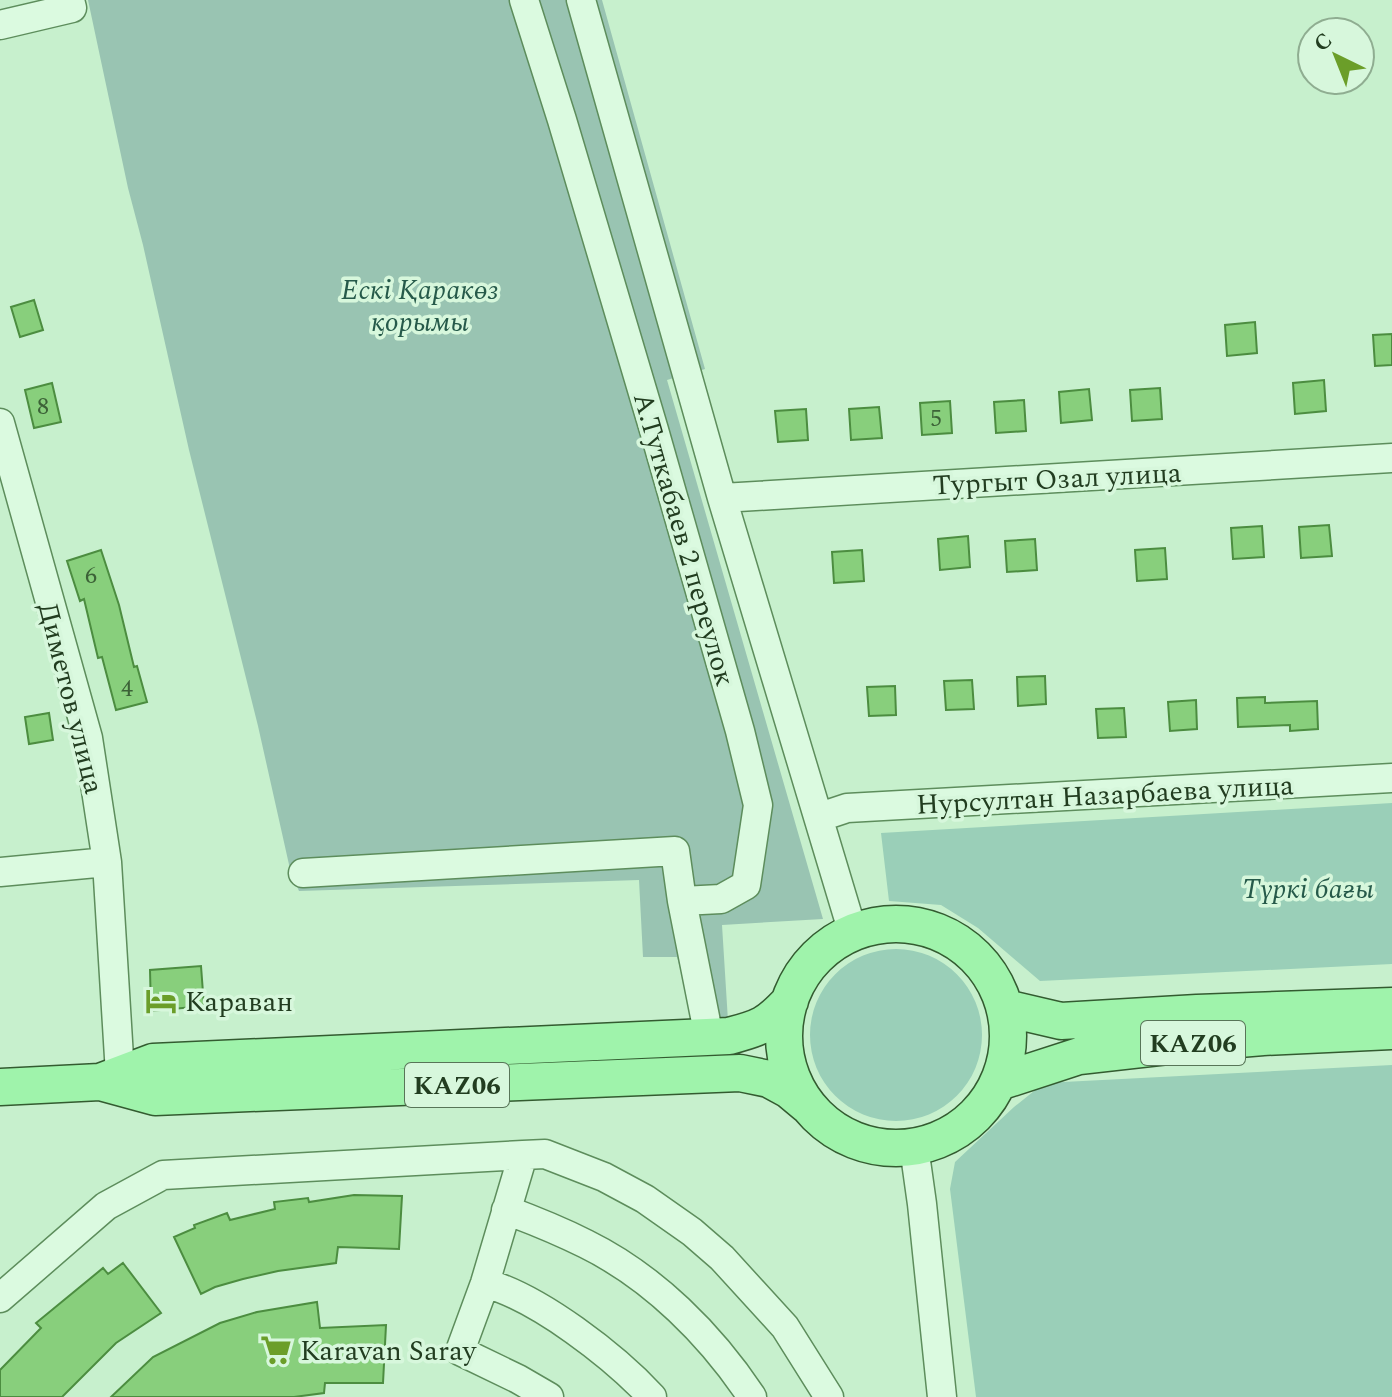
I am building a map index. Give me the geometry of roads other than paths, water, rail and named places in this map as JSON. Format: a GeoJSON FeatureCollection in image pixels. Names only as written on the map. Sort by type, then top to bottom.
{"type":"FeatureCollection","features":[{"type":"Feature","properties":{"kind":"main road","name":"KАZ06"},"geometry":{"type":"LineString","coordinates":[[110,1078],[155,1097],[740,1073],[769,1079],[789,1090],[832,1129],[855,1140],[880,1147],[914,1147],[949,1135],[965,1125],[979,1113],[999,1082],[1008,1046],[1008,1027],[1005,1008],[990,973],[978,958],[947,936],[900,924],[853,933],[821,953],[798,984],[785,1020],[786,1058],[807,1105]]}},
{"type":"Feature","properties":{"kind":"main road","name":"KАZ06"},"geometry":{"type":"LineString","coordinates":[[0,1087],[110,1078],[153,1062],[729,1036],[754,1029],[773,1019],[790,1001]]}},
{"type":"Feature","properties":{"kind":"main road","name":"KАZ06"},"geometry":{"type":"LineString","coordinates":[[1005,1008],[1061,1021],[1392,1006]]}},
{"type":"Feature","properties":{"kind":"main road","name":"KАZ06"},"geometry":{"type":"LineString","coordinates":[[999,1082],[1079,1056],[1263,1037],[1392,1031]]}},
{"type":"Feature","properties":{"kind":"street"},"geometry":{"type":"LineString","coordinates":[[0,25],[72,8],[70,0]]}},
{"type":"Feature","properties":{"kind":"street","name":"А.Туткабаев 2 переулок"},"geometry":{"type":"LineString","coordinates":[[524,0],[650,415],[740,731],[758,805],[746,885],[721,899],[682,901]]}},
{"type":"Feature","properties":{"kind":"street"},"geometry":{"type":"LineString","coordinates":[[581,0],[722,498],[853,933]]}},
{"type":"Feature","properties":{"kind":"street","name":"Диметов улица"},"geometry":{"type":"LineString","coordinates":[[0,423],[88,738],[107,862],[110,1078]]}},
{"type":"Feature","properties":{"kind":"street","name":"Тургыт Озал улица"},"geometry":{"type":"LineString","coordinates":[[722,498],[1392,458]]}},
{"type":"Feature","properties":{"kind":"street","name":"Нурсултан Назарбаева улица"},"geometry":{"type":"LineString","coordinates":[[820,817],[847,808],[1392,778]]}},
{"type":"Feature","properties":{"kind":"street"},"geometry":{"type":"LineString","coordinates":[[303,873],[675,851],[709,1037]]}},
{"type":"Feature","properties":{"kind":"street"},"geometry":{"type":"LineString","coordinates":[[0,872],[107,862]]}},
{"type":"Feature","properties":{"kind":"street"},"geometry":{"type":"LineString","coordinates":[[914,1147],[942,1397]]}},
{"type":"Feature","properties":{"kind":"street"},"geometry":{"type":"LineString","coordinates":[[0,1298],[106,1206],[163,1175],[545,1154],[604,1177],[645,1199],[692,1232],[722,1258],[785,1327],[829,1397]]}},
{"type":"Feature","properties":{"kind":"street"},"geometry":{"type":"LineString","coordinates":[[523,1155],[485,1283],[460,1351],[549,1397]]}},
{"type":"Feature","properties":{"kind":"street"},"geometry":{"type":"LineString","coordinates":[[506,1210],[588,1245],[632,1271],[678,1309],[707,1339],[752,1397]]}},
{"type":"Feature","properties":{"kind":"street"},"geometry":{"type":"LineString","coordinates":[[485,1283],[504,1289],[584,1337],[652,1397]]}},
{"type":"Feature","properties":{"kind":"place","name":"Караван"},"geometry":{"type":"Point","coordinates":[161,1001]}},
{"type":"Feature","properties":{"kind":"place","name":"Karavan Saray"},"geometry":{"type":"Point","coordinates":[276,1350]}},
{"type":"Feature","properties":{"kind":"park label","name":"Ескі Қаракөз қорымы"},"geometry":{"type":"Point","coordinates":[420,305]}},
{"type":"Feature","properties":{"kind":"park label","name":"Түркі бағы"},"geometry":{"type":"Point","coordinates":[1308,888]}}]}
